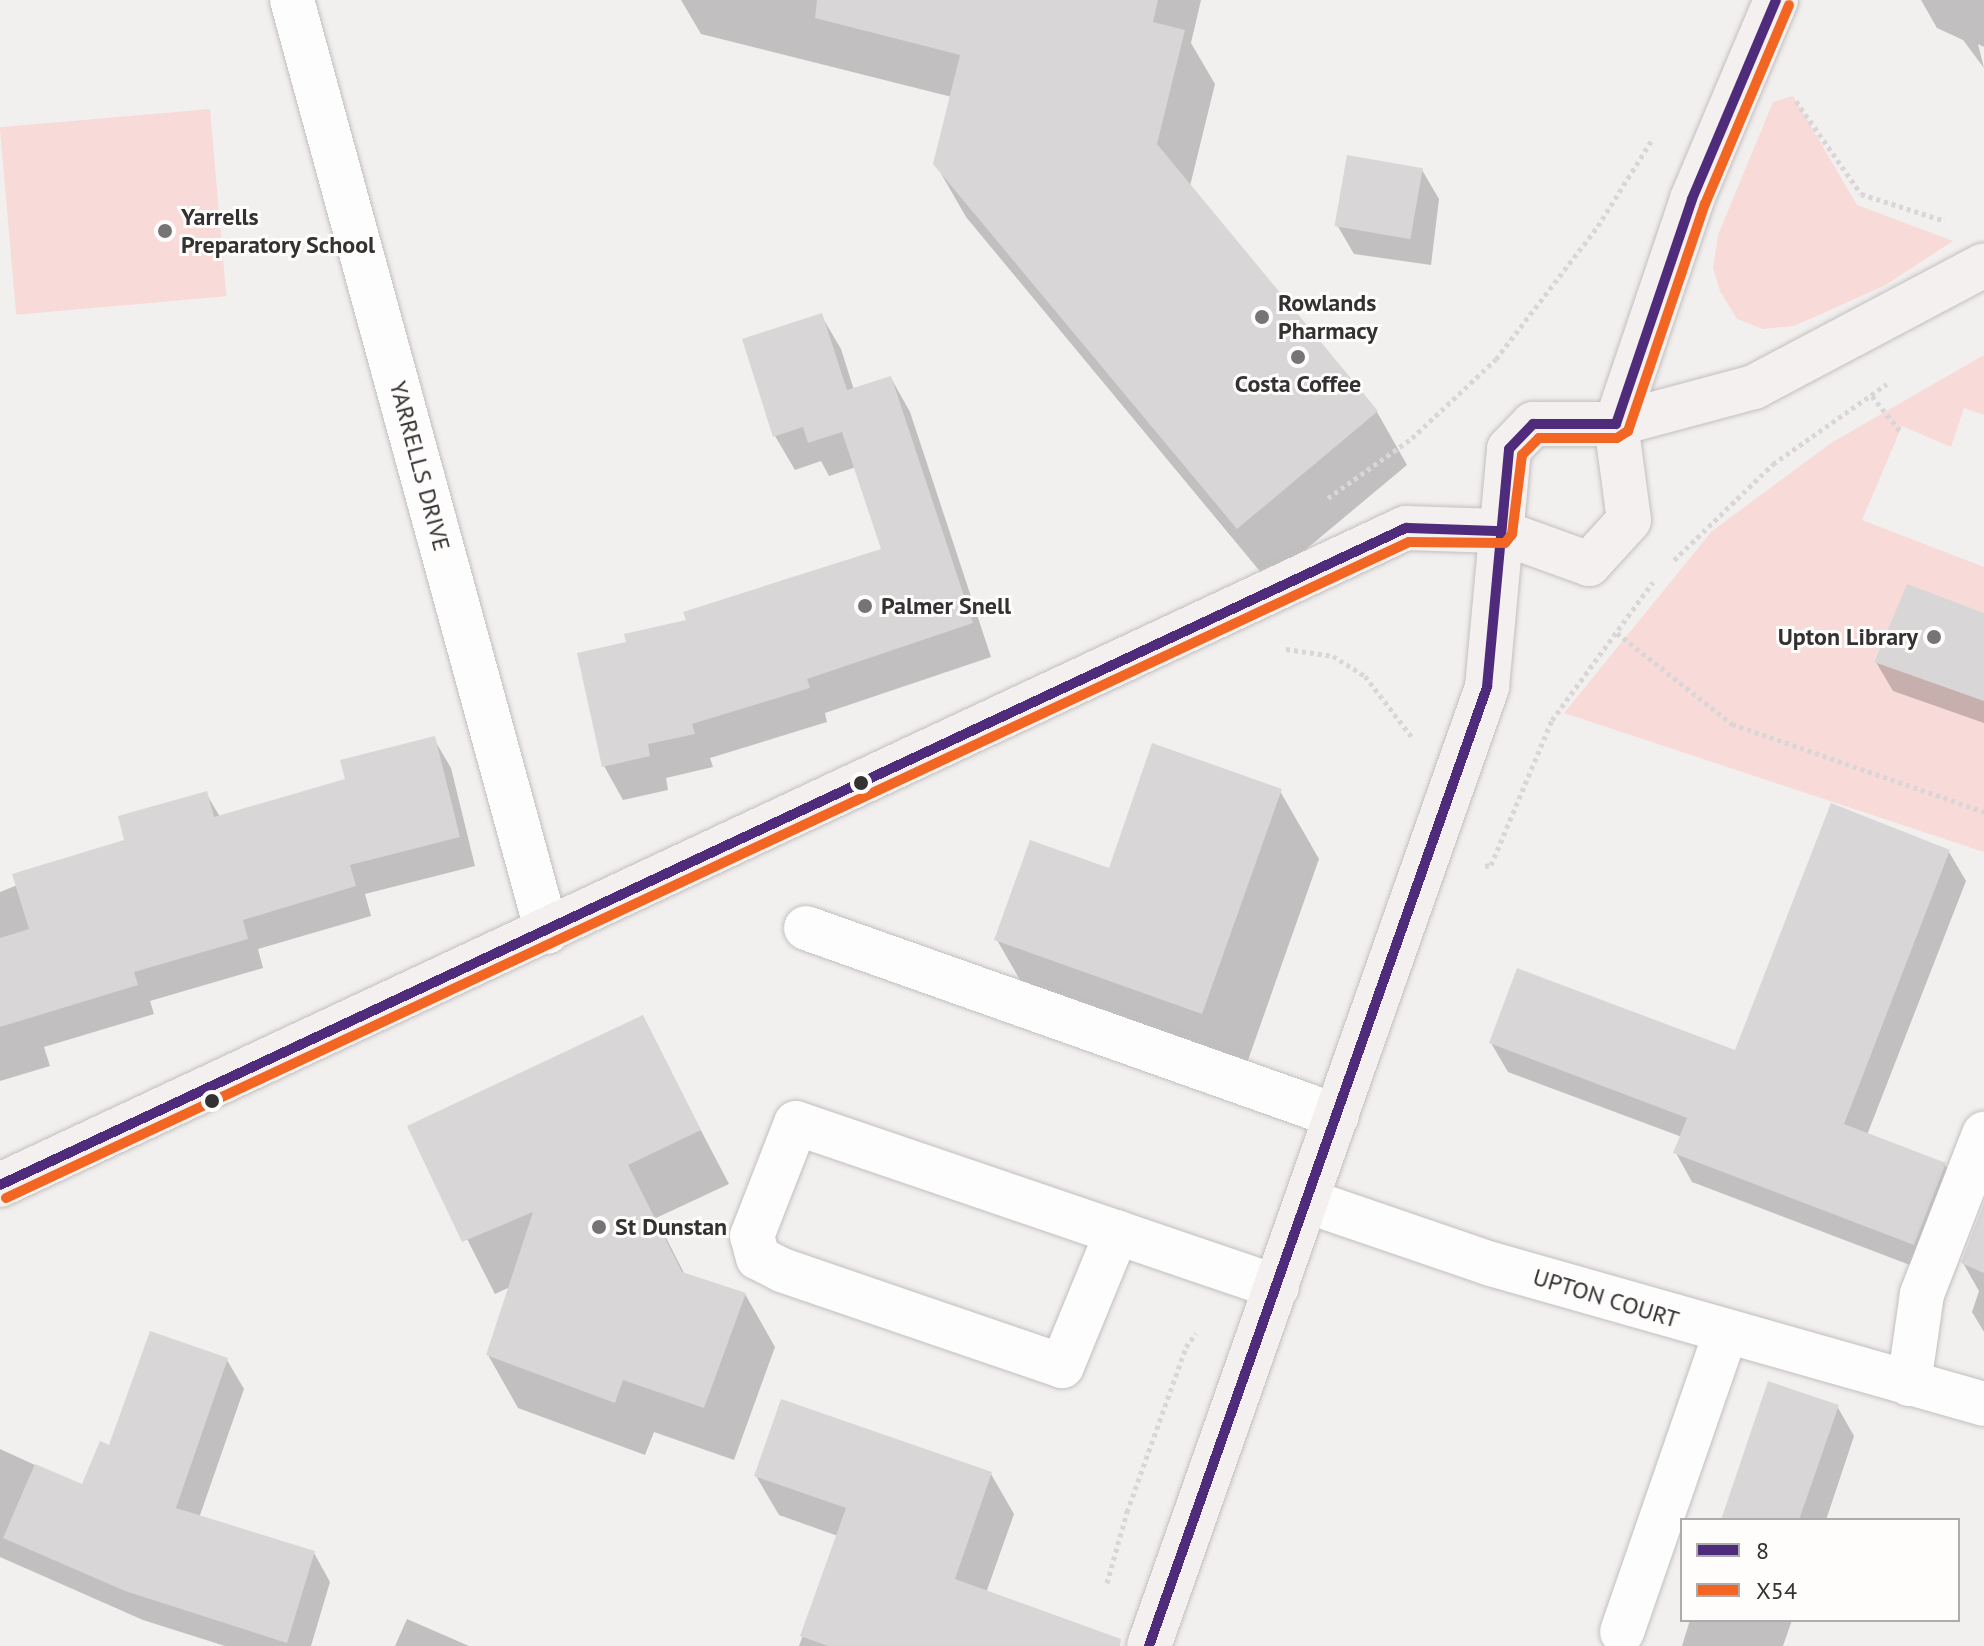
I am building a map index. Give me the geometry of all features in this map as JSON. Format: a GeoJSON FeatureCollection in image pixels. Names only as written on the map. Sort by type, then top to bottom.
{"type":"FeatureCollection","features":[{"type":"Feature","properties":{"kind":"main road"},"geometry":{"type":"LineString","coordinates":[[0,1185],[1406,528],[1498,531],[1589,564],[1629,520],[1616,424],[1692,199],[1776,0]]}},
{"type":"Feature","properties":{"kind":"main road"},"geometry":{"type":"LineString","coordinates":[[1149,1646],[1487,687],[1498,531],[1509,449],[1533,424],[1616,424],[1754,387],[1984,265]]}},
{"type":"Feature","properties":{"kind":"street","name":"YARRELLS DRIVE"},"geometry":{"type":"LineString","coordinates":[[292,0],[547,932]]}},
{"type":"Feature","properties":{"kind":"street"},"geometry":{"type":"LineString","coordinates":[[806,928],[1337,1116]]}},
{"type":"Feature","properties":{"kind":"street"},"geometry":{"type":"LineString","coordinates":[[1117,1232],[1062,1366],[782,1270],[758,1258],[752,1236],[796,1123],[1117,1232],[1277,1287]]}},
{"type":"Feature","properties":{"kind":"street"},"geometry":{"type":"LineString","coordinates":[[1909,1384],[1922,1294],[1984,1134]]}},
{"type":"Feature","properties":{"kind":"street","name":"UPTON COURT"},"geometry":{"type":"LineString","coordinates":[[1307,1201],[1491,1264],[1725,1334],[1984,1404]]}},
{"type":"Feature","properties":{"kind":"street"},"geometry":{"type":"LineString","coordinates":[[1622,1632],[1725,1334]]}},
{"type":"Feature","properties":{"kind":"path"},"geometry":{"type":"LineString","coordinates":[[1793,96],[1861,194],[1957,225]]}},
{"type":"Feature","properties":{"kind":"path"},"geometry":{"type":"LineString","coordinates":[[1322,503],[1412,438],[1496,359],[1598,226],[1659,127]]}},
{"type":"Feature","properties":{"kind":"path"},"geometry":{"type":"LineString","coordinates":[[1671,563],[1773,464],[1872,396],[1900,431]]}},
{"type":"Feature","properties":{"kind":"path"},"geometry":{"type":"LineString","coordinates":[[1506,828],[1552,720],[1659,574]]}},
{"type":"Feature","properties":{"kind":"path"},"geometry":{"type":"LineString","coordinates":[[1617,633],[1732,724],[1984,812]]}},
{"type":"Feature","properties":{"kind":"path"},"geometry":{"type":"LineString","coordinates":[[1272,650],[1301,648],[1333,656],[1365,676],[1414,740]]}},
{"type":"Feature","properties":{"kind":"shaded area"},"geometry":{"type":"Polygon","coordinates":[[[1793,96],[1857,205],[1953,241],[1884,286],[1794,326],[1763,329],[1737,319],[1720,291],[1713,268],[1718,235],[1773,102],[1793,96]]]}},
{"type":"Feature","properties":{"kind":"shaded area"},"geometry":{"type":"Polygon","coordinates":[[[210,109],[226,296],[16,315],[0,127],[210,109]]]}},
{"type":"Feature","properties":{"kind":"shaded area"},"geometry":{"type":"Polygon","coordinates":[[[1984,355],[1984,415],[1964,408],[1951,447],[1902,426],[1862,520],[1984,567],[1984,613],[1907,585],[1874,661],[1984,701],[1984,852],[1564,713],[1712,531],[1831,443],[1984,355]]]}},
{"type":"Feature","properties":{"kind":"building"},"geometry":{"type":"Polygon","coordinates":[[[817,0],[1158,0],[1153,22],[1185,30],[1157,144],[1378,411],[1237,529],[933,164],[960,55],[815,18],[817,0]]]}},
{"type":"Feature","properties":{"kind":"building"},"geometry":{"type":"Polygon","coordinates":[[[1347,155],[1423,168],[1410,239],[1334,226],[1347,155]]]}},
{"type":"Feature","properties":{"kind":"building"},"geometry":{"type":"Polygon","coordinates":[[[822,313],[847,390],[891,376],[973,623],[807,679],[810,688],[692,724],[695,734],[648,744],[650,756],[602,767],[577,653],[626,642],[624,634],[686,620],[683,612],[881,549],[842,432],[808,443],[803,427],[773,437],[742,339],[822,313]]]}},
{"type":"Feature","properties":{"kind":"building","name":"Upton Library"},"geometry":{"type":"Polygon","coordinates":[[[1907,584],[1984,613],[1984,701],[1874,662],[1907,584]]]}},
{"type":"Feature","properties":{"kind":"building"},"geometry":{"type":"Polygon","coordinates":[[[435,736],[460,837],[350,865],[356,886],[243,920],[248,939],[134,972],[138,985],[0,1027],[0,938],[29,929],[12,874],[124,840],[118,816],[207,791],[214,817],[345,779],[340,760],[435,736]]]}},
{"type":"Feature","properties":{"kind":"building"},"geometry":{"type":"Polygon","coordinates":[[[1152,743],[1282,789],[1202,1014],[994,940],[1030,840],[1109,868],[1152,743]]]}},
{"type":"Feature","properties":{"kind":"building"},"geometry":{"type":"Polygon","coordinates":[[[1831,803],[1950,850],[1844,1124],[1946,1163],[1914,1245],[1673,1153],[1687,1118],[1489,1043],[1517,968],[1735,1050],[1831,803]]]}},
{"type":"Feature","properties":{"kind":"building","name":"St Dunstan"},"geometry":{"type":"Polygon","coordinates":[[[643,1015],[701,1130],[628,1165],[682,1272],[746,1293],[704,1408],[623,1380],[615,1403],[486,1355],[533,1212],[462,1242],[407,1126],[643,1015]]]}},
{"type":"Feature","properties":{"kind":"building"},"geometry":{"type":"Polygon","coordinates":[[[1984,1203],[1984,1273],[1961,1263],[1984,1203]]]}},
{"type":"Feature","properties":{"kind":"building"},"geometry":{"type":"Polygon","coordinates":[[[150,1331],[228,1358],[176,1508],[315,1551],[287,1643],[125,1591],[3,1538],[35,1464],[82,1484],[100,1441],[109,1445],[150,1331]]]}},
{"type":"Feature","properties":{"kind":"building"},"geometry":{"type":"Polygon","coordinates":[[[1768,1381],[1839,1405],[1800,1518],[1722,1518],[1768,1381]]]}},
{"type":"Feature","properties":{"kind":"building"},"geometry":{"type":"Polygon","coordinates":[[[781,1399],[992,1472],[955,1579],[1121,1639],[1120,1646],[828,1646],[800,1636],[846,1508],[754,1476],[781,1399]]]}},
{"type":"Feature","properties":{"kind":"transit line","name":"8"},"geometry":{"type":"LineString","coordinates":[[1616,424],[1692,199],[1776,0]]}},
{"type":"Feature","properties":{"kind":"transit line","name":"X54"},"geometry":{"type":"LineString","coordinates":[[6,1198],[1409,542],[1505,543],[1512,534],[1522,455],[1539,438],[1617,438],[1628,431],[1705,204],[1789,5]]}},
{"type":"Feature","properties":{"kind":"transit line","name":"8"},"geometry":{"type":"LineString","coordinates":[[1149,1646],[1487,687],[1509,449],[1533,424],[1616,424]]}},
{"type":"Feature","properties":{"kind":"transit line","name":"8"},"geometry":{"type":"LineString","coordinates":[[0,1185],[1406,528],[1498,531]]}},
{"type":"Feature","properties":{"kind":"place","name":"Yarrells Preparatory School"},"geometry":{"type":"Point","coordinates":[165,231]}},
{"type":"Feature","properties":{"kind":"place","name":"Rowlands Pharmacy"},"geometry":{"type":"Point","coordinates":[1262,317]}},
{"type":"Feature","properties":{"kind":"place","name":"Costa Coffee"},"geometry":{"type":"Point","coordinates":[1298,357]}},
{"type":"Feature","properties":{"kind":"place","name":"Palmer Snell"},"geometry":{"type":"Point","coordinates":[865,606]}},
{"type":"Feature","properties":{"kind":"place","name":"Upton Library"},"geometry":{"type":"Point","coordinates":[1934,637]}},
{"type":"Feature","properties":{"kind":"place","name":"St Dunstan"},"geometry":{"type":"Point","coordinates":[599,1227]}}]}
